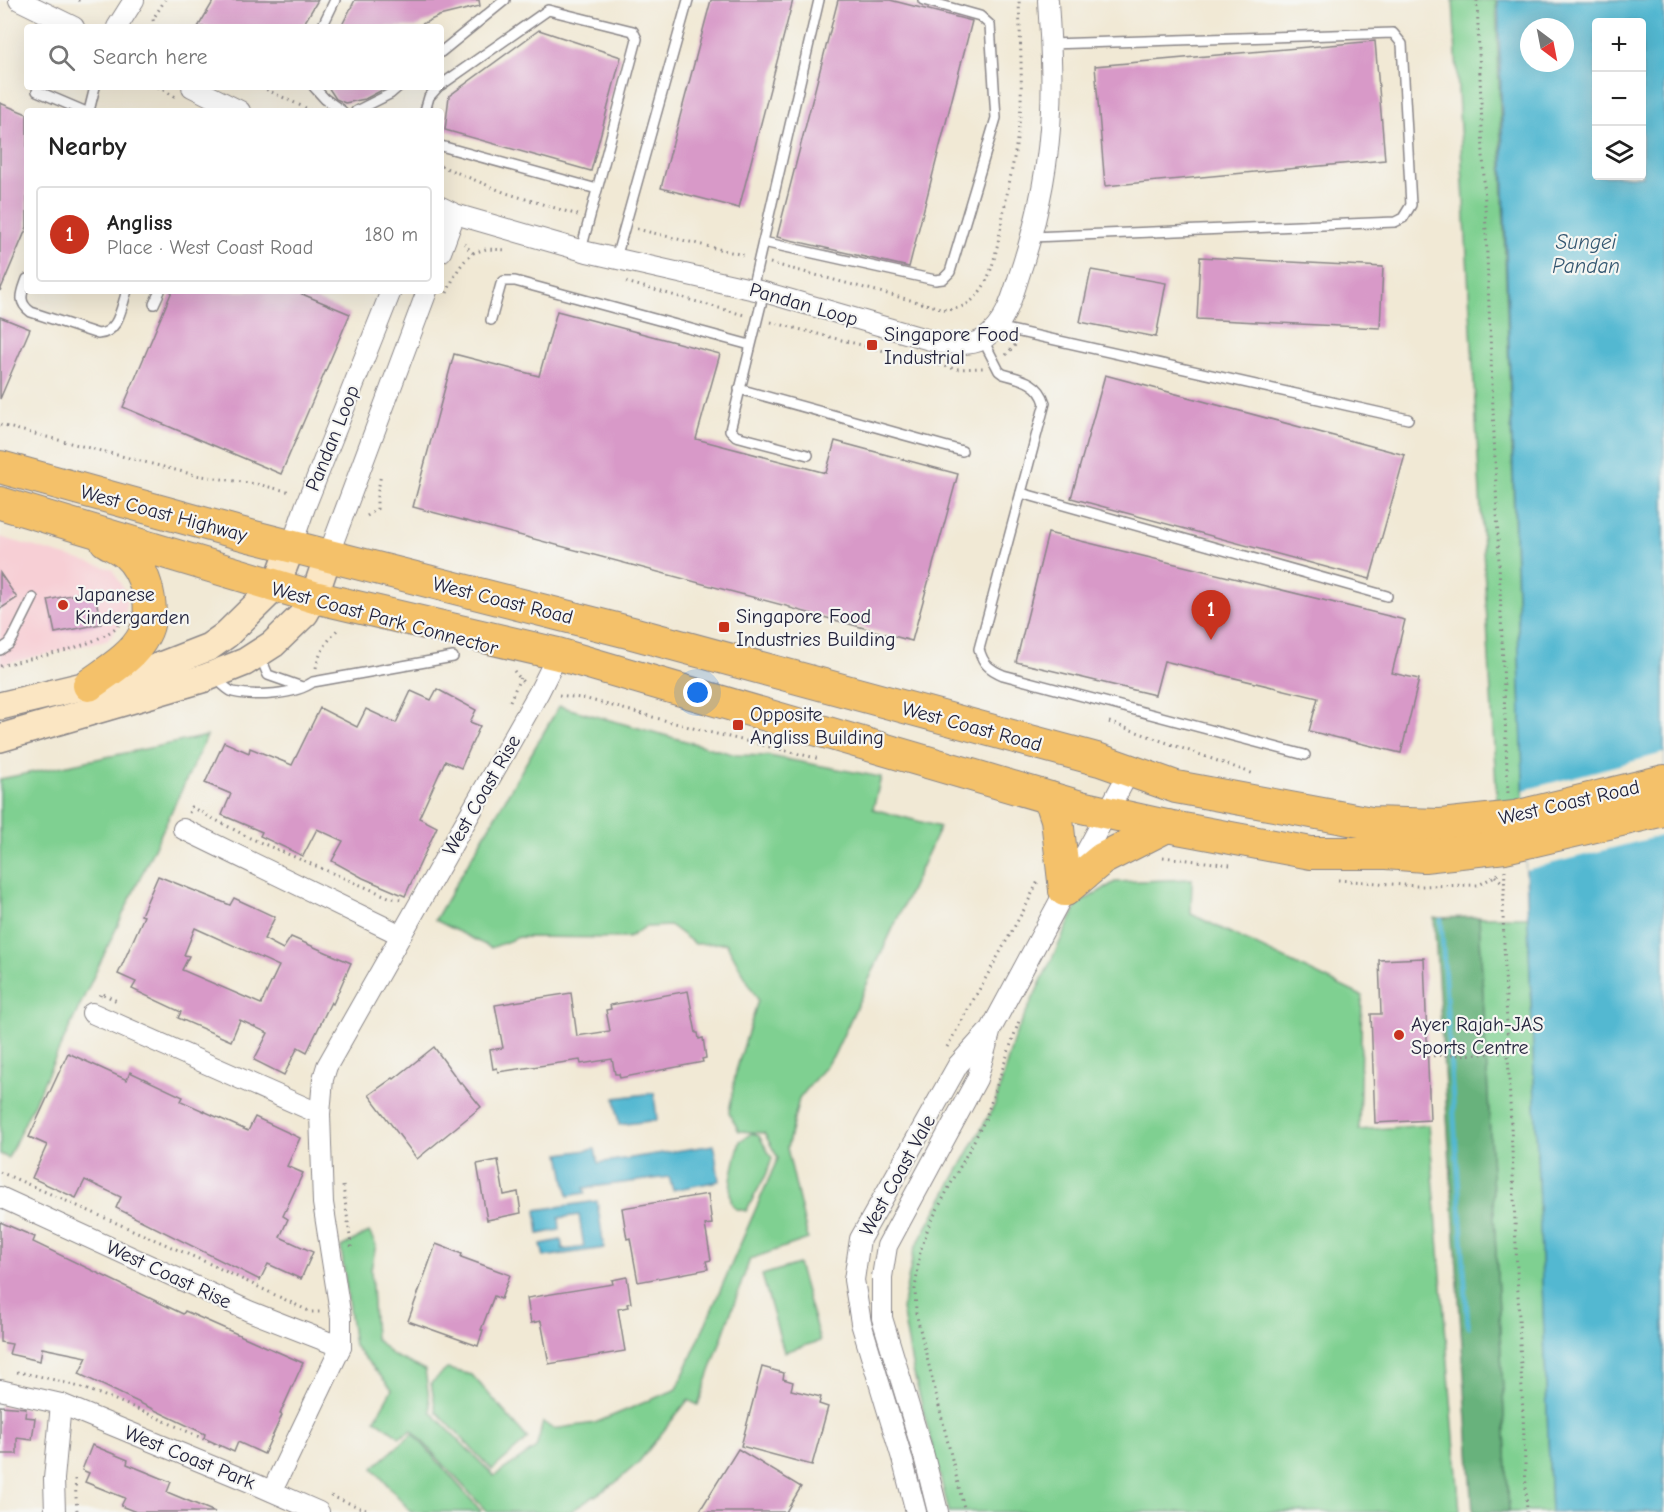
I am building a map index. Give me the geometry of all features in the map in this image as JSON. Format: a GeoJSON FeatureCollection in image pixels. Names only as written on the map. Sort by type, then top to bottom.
{"type":"FeatureCollection","features":[{"type":"Feature","properties":{"kind":"main road","name":"West Coast Highway"},"geometry":{"type":"LineString","coordinates":[[0,467],[328,556]]}},
{"type":"Feature","properties":{"kind":"main road","name":"West Coast Highway"},"geometry":{"type":"LineString","coordinates":[[0,503],[276,586],[310,605]]}},
{"type":"Feature","properties":{"kind":"main road"},"geometry":{"type":"LineString","coordinates":[[80,527],[125,551],[138,566],[144,581],[149,610],[140,618],[144,635],[133,650],[89,685]]}},
{"type":"Feature","properties":{"kind":"main road","name":"West Coast Road"},"geometry":{"type":"LineString","coordinates":[[328,556],[632,633],[1100,760],[1176,787],[1371,823],[1441,825],[1508,838],[1664,780]]}},
{"type":"Feature","properties":{"kind":"main road","name":"West Coast Road"},"geometry":{"type":"LineString","coordinates":[[310,605],[558,654],[1050,798],[1167,826],[1311,853],[1386,853],[1424,856],[1508,838],[1664,810]]}},
{"type":"Feature","properties":{"kind":"main road"},"geometry":{"type":"LineString","coordinates":[[1050,798],[1057,819],[1052,883]]}},
{"type":"Feature","properties":{"kind":"main road"},"geometry":{"type":"LineString","coordinates":[[1052,883],[1167,826]]}},
{"type":"Feature","properties":{"kind":"street"},"geometry":{"type":"LineString","coordinates":[[19,0],[68,24]]}},
{"type":"Feature","properties":{"kind":"street"},"geometry":{"type":"LineString","coordinates":[[119,24],[134,0]]}},
{"type":"Feature","properties":{"kind":"street"},"geometry":{"type":"LineString","coordinates":[[990,333],[1010,305],[1032,237],[1044,184],[1052,110],[1048,0]]}},
{"type":"Feature","properties":{"kind":"street"},"geometry":{"type":"LineString","coordinates":[[198,90],[231,108]]}},
{"type":"Feature","properties":{"kind":"street","name":"Pandan Loop"},"geometry":{"type":"LineString","coordinates":[[444,234],[448,211],[580,250],[758,291],[940,343],[969,344],[990,333]]}},
{"type":"Feature","properties":{"kind":"street","name":"Pandan Loop"},"geometry":{"type":"LineString","coordinates":[[276,586],[390,294]]}},
{"type":"Feature","properties":{"kind":"street","name":"Pandan Loop"},"geometry":{"type":"LineString","coordinates":[[328,556],[426,294]]}},
{"type":"Feature","properties":{"kind":"street"},"geometry":{"type":"LineString","coordinates":[[0,738],[213,675],[245,662],[273,644],[310,605],[328,556]]}},
{"type":"Feature","properties":{"kind":"street"},"geometry":{"type":"LineString","coordinates":[[0,706],[150,670],[209,647],[226,635],[276,586]]}},
{"type":"Feature","properties":{"kind":"street","name":"West Coast Rise"},"geometry":{"type":"LineString","coordinates":[[272,1491],[334,1344],[341,1318],[323,1203],[320,1114],[323,1079],[327,1066],[396,932],[539,692],[558,654]]}},
{"type":"Feature","properties":{"kind":"street","name":"West Coast Vale"},"geometry":{"type":"LineString","coordinates":[[938,1512],[924,1456],[882,1318],[882,1277],[887,1246],[977,1079],[991,1029],[1052,883],[1107,813],[1130,770]]}},
{"type":"Feature","properties":{"kind":"street"},"geometry":{"type":"LineString","coordinates":[[183,828],[396,932]]}},
{"type":"Feature","properties":{"kind":"street"},"geometry":{"type":"LineString","coordinates":[[92,1013],[320,1114]]}},
{"type":"Feature","properties":{"kind":"street","name":"West Coast Vale"},"geometry":{"type":"LineString","coordinates":[[916,1512],[861,1323],[854,1280],[860,1239],[958,1065],[991,1029]]}},
{"type":"Feature","properties":{"kind":"street","name":"West Coast Rise"},"geometry":{"type":"LineString","coordinates":[[0,1197],[249,1311],[334,1344]]}},
{"type":"Feature","properties":{"kind":"street","name":"West Coast Park"},"geometry":{"type":"LineString","coordinates":[[0,1390],[61,1404],[318,1512]]}},
{"type":"Feature","properties":{"kind":"street"},"geometry":{"type":"LineString","coordinates":[[54,1512],[54,1479],[61,1404]]}},
{"type":"Feature","properties":{"kind":"lane"},"geometry":{"type":"LineString","coordinates":[[324,24],[336,0]]}},
{"type":"Feature","properties":{"kind":"lane"},"geometry":{"type":"LineString","coordinates":[[444,50],[505,0]]}},
{"type":"Feature","properties":{"kind":"lane"},"geometry":{"type":"LineString","coordinates":[[616,258],[688,0]]}},
{"type":"Feature","properties":{"kind":"lane"},"geometry":{"type":"LineString","coordinates":[[808,454],[732,434],[730,425],[750,345],[758,291],[759,260],[819,0]]}},
{"type":"Feature","properties":{"kind":"lane"},"geometry":{"type":"LineString","coordinates":[[763,242],[935,280],[943,279],[950,272],[996,118],[990,25],[980,16],[923,0]]}},
{"type":"Feature","properties":{"kind":"lane"},"geometry":{"type":"LineString","coordinates":[[444,83],[548,10],[633,31],[637,39],[580,250]]}},
{"type":"Feature","properties":{"kind":"lane"},"geometry":{"type":"LineString","coordinates":[[1032,237],[1395,222],[1403,218],[1411,205],[1402,44],[1393,33],[1050,44]]}},
{"type":"Feature","properties":{"kind":"lane"},"geometry":{"type":"LineString","coordinates":[[90,108],[94,90]]}},
{"type":"Feature","properties":{"kind":"lane"},"geometry":{"type":"LineString","coordinates":[[317,90],[338,108]]}},
{"type":"Feature","properties":{"kind":"lane"},"geometry":{"type":"LineString","coordinates":[[362,108],[395,90]]}},
{"type":"Feature","properties":{"kind":"lane"},"geometry":{"type":"LineString","coordinates":[[426,108],[429,97],[436,90]]}},
{"type":"Feature","properties":{"kind":"lane"},"geometry":{"type":"LineString","coordinates":[[37,91],[77,108]]}},
{"type":"Feature","properties":{"kind":"lane"},"geometry":{"type":"LineString","coordinates":[[444,147],[597,189]]}},
{"type":"Feature","properties":{"kind":"lane"},"geometry":{"type":"LineString","coordinates":[[491,320],[501,284],[509,280],[750,345]]}},
{"type":"Feature","properties":{"kind":"lane"},"geometry":{"type":"LineString","coordinates":[[24,286],[21,294],[21,303],[24,308],[98,334],[105,334],[115,324],[126,294]]}},
{"type":"Feature","properties":{"kind":"lane"},"geometry":{"type":"LineString","coordinates":[[154,304],[159,294]]}},
{"type":"Feature","properties":{"kind":"lane"},"geometry":{"type":"LineString","coordinates":[[1305,755],[1003,675],[988,667],[982,660],[979,649],[1045,403],[1043,397],[1031,383],[1003,374],[999,370],[990,333],[1408,420]]}},
{"type":"Feature","properties":{"kind":"lane"},"geometry":{"type":"LineString","coordinates":[[739,389],[962,451]]}},
{"type":"Feature","properties":{"kind":"lane"},"geometry":{"type":"LineString","coordinates":[[1021,493],[1387,596]]}},
{"type":"Feature","properties":{"kind":"lane"},"geometry":{"type":"LineString","coordinates":[[0,650],[13,638],[33,598]]}},
{"type":"Feature","properties":{"kind":"lane"},"geometry":{"type":"LineString","coordinates":[[264,650],[263,663],[268,675],[305,688]]}},
{"type":"Feature","properties":{"kind":"lane"},"geometry":{"type":"LineString","coordinates":[[213,675],[231,692],[271,695],[305,688],[313,682],[453,657]]}},
{"type":"Feature","properties":{"kind":"path"},"geometry":{"type":"LineString","coordinates":[[78,0],[83,0]]}},
{"type":"Feature","properties":{"kind":"path"},"geometry":{"type":"LineString","coordinates":[[154,24],[153,19],[165,0]]}},
{"type":"Feature","properties":{"kind":"path"},"geometry":{"type":"LineString","coordinates":[[625,226],[948,310],[963,308],[982,289],[989,274],[999,237],[1017,138],[1021,101],[1019,0]]}},
{"type":"Feature","properties":{"kind":"path"},"geometry":{"type":"LineString","coordinates":[[1477,0],[1508,838],[1503,915],[1527,1512]]}},
{"type":"Feature","properties":{"kind":"path"},"geometry":{"type":"LineString","coordinates":[[267,90],[306,108]]}},
{"type":"Feature","properties":{"kind":"path"},"geometry":{"type":"LineString","coordinates":[[444,167],[506,194],[589,218]]}},
{"type":"Feature","properties":{"kind":"path"},"geometry":{"type":"LineString","coordinates":[[0,425],[195,475],[256,484],[298,494]]}},
{"type":"Feature","properties":{"kind":"path","name":"West Coast Park Connector"},"geometry":{"type":"LineString","coordinates":[[310,605],[342,624]]}},
{"type":"Feature","properties":{"kind":"path"},"geometry":{"type":"LineString","coordinates":[[0,666],[78,647],[140,618]]}},
{"type":"Feature","properties":{"kind":"path","name":"West Coast Park Connector"},"geometry":{"type":"LineString","coordinates":[[514,670],[528,688],[539,692],[587,699],[704,731],[822,759]]}},
{"type":"Feature","properties":{"kind":"path"},"geometry":{"type":"LineString","coordinates":[[506,710],[520,678]]}},
{"type":"Feature","properties":{"kind":"path"},"geometry":{"type":"LineString","coordinates":[[559,700],[566,696]]}},
{"type":"Feature","properties":{"kind":"path"},"geometry":{"type":"LineString","coordinates":[[1109,722],[1240,771],[1262,776]]}},
{"type":"Feature","properties":{"kind":"path"},"geometry":{"type":"LineString","coordinates":[[183,828],[191,807],[272,847],[391,898],[406,899],[396,932]]}},
{"type":"Feature","properties":{"kind":"path"},"geometry":{"type":"LineString","coordinates":[[1504,884],[1508,838]]}},
{"type":"Feature","properties":{"kind":"path"},"geometry":{"type":"LineString","coordinates":[[945,1051],[1026,906],[1052,883]]}},
{"type":"Feature","properties":{"kind":"path"},"geometry":{"type":"LineString","coordinates":[[965,1512],[916,1313],[915,1289],[920,1252],[929,1225],[985,1120],[998,1088],[1021,1016]]}},
{"type":"Feature","properties":{"kind":"path"},"geometry":{"type":"LineString","coordinates":[[1427,1056],[1508,1053]]}},
{"type":"Feature","properties":{"kind":"path"},"geometry":{"type":"LineString","coordinates":[[0,1172],[197,1258],[311,1312],[329,1312],[334,1344]]}},
{"type":"Feature","properties":{"kind":"path"},"geometry":{"type":"LineString","coordinates":[[343,1179],[353,1258]]}},
{"type":"Feature","properties":{"kind":"path"},"geometry":{"type":"LineString","coordinates":[[75,1478],[77,1512]]}},
{"type":"Feature","properties":{"kind":"shaded area","name":"Japanese Kindergarden"},"geometry":{"type":"Polygon","coordinates":[[[0,537],[112,569],[126,593],[126,617],[107,640],[0,665],[0,537]]]}},
{"type":"Feature","properties":{"kind":"green space"},"geometry":{"type":"Polygon","coordinates":[[[1453,0],[1496,0],[1524,800],[1497,804],[1453,0]]]}},
{"type":"Feature","properties":{"kind":"green space"},"geometry":{"type":"Polygon","coordinates":[[[559,706],[736,755],[769,756],[881,777],[873,809],[940,827],[834,1055],[799,1099],[787,1148],[808,1239],[750,1259],[698,1405],[688,1400],[638,1463],[615,1483],[570,1512],[487,1512],[412,1430],[400,1437],[375,1419],[392,1389],[354,1346],[341,1247],[369,1232],[376,1245],[371,1269],[375,1338],[392,1355],[425,1370],[431,1412],[494,1476],[536,1448],[543,1422],[553,1429],[595,1423],[677,1389],[778,1158],[764,1133],[739,1131],[729,1113],[736,1071],[758,1000],[726,943],[695,944],[671,926],[645,927],[628,938],[519,937],[491,948],[435,920],[559,706]]]}},
{"type":"Feature","properties":{"kind":"green space"},"geometry":{"type":"Polygon","coordinates":[[[207,736],[8,1158],[0,1154],[0,779],[207,736]]]}},
{"type":"Feature","properties":{"kind":"green space"},"geometry":{"type":"Polygon","coordinates":[[[1192,879],[1191,914],[1362,996],[1359,1130],[1429,1125],[1460,1512],[949,1512],[913,1370],[902,1309],[914,1250],[995,1104],[1014,1038],[1078,904],[1115,882],[1192,879]]]}},
{"type":"Feature","properties":{"kind":"green space"},"geometry":{"type":"Polygon","coordinates":[[[1479,917],[1528,917],[1551,1512],[1509,1512],[1479,917]]]}},
{"type":"Feature","properties":{"kind":"green space"},"geometry":{"type":"Polygon","coordinates":[[[1479,917],[1509,1512],[1473,1512],[1434,918],[1479,917]]]}},
{"type":"Feature","properties":{"kind":"green space"},"geometry":{"type":"Polygon","coordinates":[[[752,1133],[759,1136],[772,1158],[767,1173],[746,1211],[736,1209],[732,1204],[730,1187],[740,1141],[752,1133]]]}},
{"type":"Feature","properties":{"kind":"green space"},"geometry":{"type":"Polygon","coordinates":[[[798,1264],[820,1341],[784,1352],[762,1275],[798,1264]]]}},
{"type":"Feature","properties":{"kind":"green space"},"geometry":{"type":"Polygon","coordinates":[[[447,1369],[472,1375],[528,1439],[492,1470],[436,1411],[431,1383],[447,1369]]]}},
{"type":"Feature","properties":{"kind":"green space"},"geometry":{"type":"Polygon","coordinates":[[[413,1433],[480,1512],[411,1512],[373,1468],[413,1433]]]}},
{"type":"Feature","properties":{"kind":"water","name":"Sungei Pandan"},"geometry":{"type":"Polygon","coordinates":[[[1498,0],[1664,0],[1664,1512],[1551,1512],[1526,870],[1498,0]]]}},
{"type":"Feature","properties":{"kind":"water"},"geometry":{"type":"Polygon","coordinates":[[[654,1093],[657,1120],[619,1125],[615,1098],[654,1093]]]}},
{"type":"Feature","properties":{"kind":"water"},"geometry":{"type":"Polygon","coordinates":[[[714,1145],[719,1181],[673,1190],[669,1177],[584,1188],[585,1193],[568,1196],[560,1154],[595,1149],[598,1163],[714,1145]]]}},
{"type":"Feature","properties":{"kind":"water"},"geometry":{"type":"Polygon","coordinates":[[[597,1201],[604,1248],[544,1257],[541,1244],[561,1240],[563,1250],[584,1247],[579,1215],[559,1218],[560,1230],[539,1234],[536,1210],[597,1201]]]}},
{"type":"Feature","properties":{"kind":"pier"},"geometry":{"type":"Polygon","coordinates":[[[1664,753],[1664,835],[1526,870],[1524,790],[1664,753]]]}},
{"type":"Feature","properties":{"kind":"building"},"geometry":{"type":"Polygon","coordinates":[[[214,0],[318,0],[304,24],[200,24],[214,0]]]}},
{"type":"Feature","properties":{"kind":"building"},"geometry":{"type":"Polygon","coordinates":[[[355,0],[479,0],[480,6],[439,16],[422,24],[343,24],[355,0]]]}},
{"type":"Feature","properties":{"kind":"building"},"geometry":{"type":"Polygon","coordinates":[[[711,0],[793,0],[739,208],[661,188],[711,0]]]}},
{"type":"Feature","properties":{"kind":"building"},"geometry":{"type":"Polygon","coordinates":[[[838,0],[890,0],[972,21],[909,267],[777,237],[838,0]]]}},
{"type":"Feature","properties":{"kind":"building"},"geometry":{"type":"Polygon","coordinates":[[[539,30],[621,57],[591,171],[445,130],[449,96],[539,30]]]}},
{"type":"Feature","properties":{"kind":"building"},"geometry":{"type":"Polygon","coordinates":[[[1375,41],[1385,160],[1105,186],[1095,66],[1375,41]]]}},
{"type":"Feature","properties":{"kind":"building"},"geometry":{"type":"Polygon","coordinates":[[[330,90],[382,90],[365,99],[345,103],[336,99],[330,90]]]}},
{"type":"Feature","properties":{"kind":"building"},"geometry":{"type":"Polygon","coordinates":[[[0,103],[24,113],[24,234],[0,291],[0,103]]]}},
{"type":"Feature","properties":{"kind":"building"},"geometry":{"type":"Polygon","coordinates":[[[1200,257],[1383,267],[1380,328],[1197,319],[1200,257]]]}},
{"type":"Feature","properties":{"kind":"building"},"geometry":{"type":"Polygon","coordinates":[[[1091,270],[1166,283],[1156,337],[1080,322],[1091,270]]]}},
{"type":"Feature","properties":{"kind":"building"},"geometry":{"type":"Polygon","coordinates":[[[171,294],[302,294],[350,314],[281,474],[123,407],[171,294]]]}},
{"type":"Feature","properties":{"kind":"building"},"geometry":{"type":"Polygon","coordinates":[[[557,311],[720,354],[696,439],[826,473],[835,441],[958,474],[912,641],[413,507],[454,354],[539,376],[557,311]]]}},
{"type":"Feature","properties":{"kind":"building"},"geometry":{"type":"Polygon","coordinates":[[[0,317],[30,329],[0,399],[0,317]]]}},
{"type":"Feature","properties":{"kind":"building"},"geometry":{"type":"Polygon","coordinates":[[[1105,375],[1405,455],[1370,579],[1071,498],[1105,375]]]}},
{"type":"Feature","properties":{"kind":"building"},"geometry":{"type":"Polygon","coordinates":[[[1048,533],[1405,620],[1392,673],[1419,679],[1401,753],[1309,731],[1318,698],[1164,661],[1155,695],[1016,662],[1048,533]]]}},
{"type":"Feature","properties":{"kind":"building"},"geometry":{"type":"Polygon","coordinates":[[[0,573],[17,598],[0,609],[0,573]]]}},
{"type":"Feature","properties":{"kind":"building"},"geometry":{"type":"Polygon","coordinates":[[[94,590],[101,624],[55,633],[48,600],[94,590]]]}},
{"type":"Feature","properties":{"kind":"building"},"geometry":{"type":"Polygon","coordinates":[[[437,689],[476,710],[470,722],[480,726],[461,768],[445,761],[419,818],[437,827],[405,896],[363,878],[332,861],[343,841],[317,829],[303,856],[260,836],[262,832],[222,815],[231,794],[205,783],[224,742],[249,753],[250,748],[292,765],[320,708],[357,727],[366,709],[396,723],[411,691],[431,700],[437,689]]]}},
{"type":"Feature","properties":{"kind":"building"},"geometry":{"type":"Polygon","coordinates":[[[158,876],[230,905],[234,898],[275,917],[264,939],[283,949],[291,937],[351,963],[333,1004],[331,1002],[307,1052],[298,1047],[284,1075],[254,1060],[268,1033],[240,1020],[231,1041],[178,1018],[181,1012],[132,989],[136,982],[118,974],[144,916],[141,915],[158,876]],[[195,928],[184,955],[189,956],[182,970],[261,1004],[279,966],[195,928]]]}},
{"type":"Feature","properties":{"kind":"building","name":"Ayer Rajah-JAS Sports Centre"},"geometry":{"type":"Polygon","coordinates":[[[1424,958],[1430,1120],[1375,1123],[1371,1014],[1381,1014],[1379,960],[1424,958]]]}},
{"type":"Feature","properties":{"kind":"building"},"geometry":{"type":"Polygon","coordinates":[[[688,991],[696,1033],[699,1039],[703,1038],[706,1058],[702,1059],[703,1062],[620,1078],[619,1074],[615,1074],[612,1059],[581,1064],[580,1060],[498,1072],[497,1068],[493,1069],[490,1050],[503,1048],[495,1005],[571,993],[577,1036],[610,1031],[606,1010],[611,1009],[610,1005],[688,991]]]}},
{"type":"Feature","properties":{"kind":"building"},"geometry":{"type":"Polygon","coordinates":[[[434,1047],[481,1107],[417,1159],[369,1095],[394,1079],[434,1047]]]}},
{"type":"Feature","properties":{"kind":"building"},"geometry":{"type":"Polygon","coordinates":[[[68,1053],[127,1080],[130,1072],[183,1097],[181,1101],[248,1131],[255,1117],[300,1138],[287,1166],[303,1173],[283,1216],[288,1219],[280,1237],[313,1252],[301,1279],[268,1264],[260,1280],[116,1208],[121,1197],[85,1180],[76,1198],[32,1178],[47,1145],[29,1137],[68,1053]]]}},
{"type":"Feature","properties":{"kind":"building"},"geometry":{"type":"Polygon","coordinates":[[[498,1160],[504,1195],[518,1192],[521,1213],[487,1220],[477,1164],[498,1160]]]}},
{"type":"Feature","properties":{"kind":"building"},"geometry":{"type":"Polygon","coordinates":[[[708,1194],[712,1224],[705,1225],[711,1260],[706,1261],[708,1269],[638,1282],[622,1208],[708,1194]]]}},
{"type":"Feature","properties":{"kind":"building"},"geometry":{"type":"Polygon","coordinates":[[[0,1222],[35,1237],[33,1242],[183,1314],[185,1311],[303,1363],[264,1454],[238,1442],[234,1452],[204,1438],[205,1434],[79,1374],[87,1357],[42,1348],[40,1361],[9,1354],[12,1344],[0,1342],[0,1222]]]}},
{"type":"Feature","properties":{"kind":"building"},"geometry":{"type":"Polygon","coordinates":[[[436,1244],[462,1254],[461,1257],[510,1275],[501,1299],[494,1296],[481,1330],[483,1330],[478,1346],[408,1321],[436,1244]]]}},
{"type":"Feature","properties":{"kind":"building"},"geometry":{"type":"Polygon","coordinates":[[[627,1277],[631,1303],[627,1304],[628,1307],[618,1309],[625,1351],[549,1364],[541,1321],[531,1323],[527,1298],[613,1284],[612,1280],[627,1277]]]}},
{"type":"Feature","properties":{"kind":"building"},"geometry":{"type":"Polygon","coordinates":[[[762,1367],[784,1373],[783,1379],[793,1382],[791,1390],[821,1397],[819,1404],[828,1407],[812,1465],[741,1446],[762,1367]]]}},
{"type":"Feature","properties":{"kind":"building"},"geometry":{"type":"Polygon","coordinates":[[[0,1406],[26,1408],[25,1417],[35,1418],[32,1440],[17,1438],[17,1454],[0,1454],[0,1406]]]}},
{"type":"Feature","properties":{"kind":"building"},"geometry":{"type":"Polygon","coordinates":[[[92,1445],[128,1460],[127,1464],[171,1482],[167,1492],[215,1512],[136,1512],[121,1506],[125,1498],[85,1482],[89,1473],[82,1470],[92,1445]]]}},
{"type":"Feature","properties":{"kind":"building"},"geometry":{"type":"Polygon","coordinates":[[[738,1449],[801,1487],[786,1512],[699,1512],[738,1449]]]}},
{"type":"Feature","properties":{"kind":"waterway"},"geometry":{"type":"LineString","coordinates":[[1441,920],[1468,1327]]}},
{"type":"Feature","properties":{"kind":"place","name":"Singapore Food Industrial"},"geometry":{"type":"Point","coordinates":[872,345]}},
{"type":"Feature","properties":{"kind":"place","name":"Japanese Kindergarden"},"geometry":{"type":"Point","coordinates":[63,605]}},
{"type":"Feature","properties":{"kind":"place","name":"Singapore Food Industries Building"},"geometry":{"type":"Point","coordinates":[724,627]}},
{"type":"Feature","properties":{"kind":"place","name":"Angliss"},"geometry":{"type":"Point","coordinates":[1211,640]}},
{"type":"Feature","properties":{"kind":"place","name":"Opposite Angliss Building"},"geometry":{"type":"Point","coordinates":[738,725]}},
{"type":"Feature","properties":{"kind":"place","name":"Ayer Rajah-JAS Sports Centre"},"geometry":{"type":"Point","coordinates":[1399,1035]}}]}
